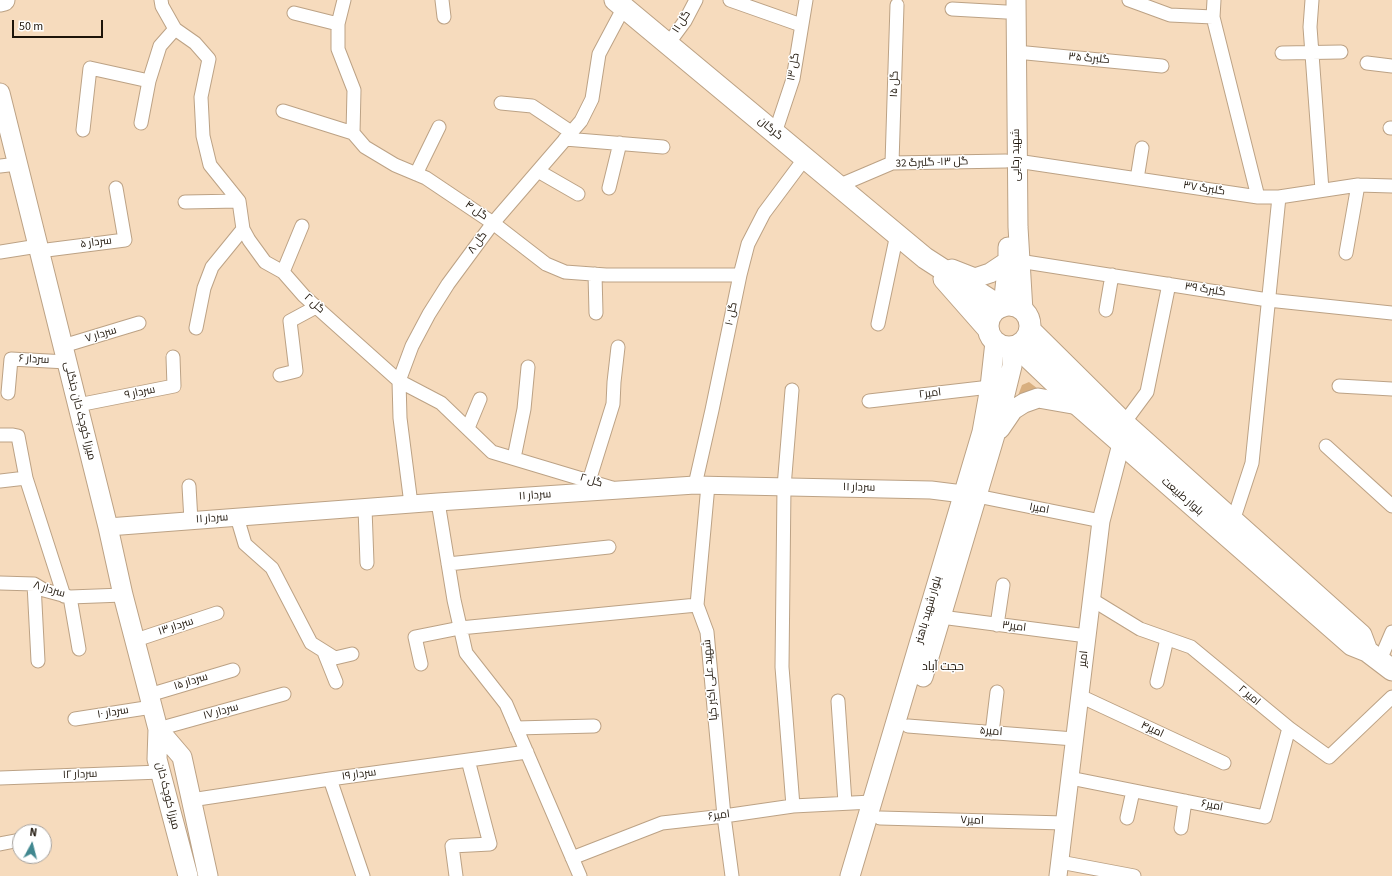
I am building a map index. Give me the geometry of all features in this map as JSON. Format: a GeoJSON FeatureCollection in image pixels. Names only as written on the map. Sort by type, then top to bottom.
{"type":"FeatureCollection","features":[{"type":"Feature","properties":{"kind":"main road"},"geometry":{"type":"LineString","coordinates":[[0,1],[4,0]]}},
{"type":"Feature","properties":{"kind":"main road","name":"گرگان"},"geometry":{"type":"LineString","coordinates":[[620,3],[925,258]]}},
{"type":"Feature","properties":{"kind":"main road","name":"شهید رجایی"},"geometry":{"type":"LineString","coordinates":[[1009,4],[1016,52],[1012,161]]}},
{"type":"Feature","properties":{"kind":"main road","name":"شهید رجایی"},"geometry":{"type":"LineString","coordinates":[[1009,4],[1014,261],[1023,311]]}},
{"type":"Feature","properties":{"kind":"main road","name":"میرزا کوچک خان جنگلی"},"geometry":{"type":"LineString","coordinates":[[0,93],[9,165],[39,248],[108,527],[123,595],[136,640],[158,729]]}},
{"type":"Feature","properties":{"kind":"main road"},"geometry":{"type":"LineString","coordinates":[[925,258],[975,278],[990,273],[1014,261]]}},
{"type":"Feature","properties":{"kind":"main road"},"geometry":{"type":"LineString","coordinates":[[925,258],[1002,307]]}},
{"type":"Feature","properties":{"kind":"main road","name":"بلوار طبیعت"},"geometry":{"type":"LineString","coordinates":[[925,258],[1003,341],[1121,444],[1371,652]]}},
{"type":"Feature","properties":{"kind":"main road","name":"شهید رجایی"},"geometry":{"type":"LineString","coordinates":[[1002,307],[1014,261]]}},
{"type":"Feature","properties":{"kind":"main road"},"geometry":{"type":"LineString","coordinates":[[1010,305],[1023,311],[1028,316],[1030,323],[1030,330],[1027,337],[1022,343],[1003,341],[989,322],[991,315],[996,310],[1010,305]]}},
{"type":"Feature","properties":{"kind":"main road","name":"بلوار طبیعت"},"geometry":{"type":"LineString","coordinates":[[1030,330],[1124,423],[1233,521],[1371,652]]}},
{"type":"Feature","properties":{"kind":"main road","name":"بلوار شهید باهنر"},"geometry":{"type":"LineString","coordinates":[[850,876],[908,726],[941,617],[970,495],[990,387],[1003,341]]}},
{"type":"Feature","properties":{"kind":"main road","name":"بلوار شهید باهنر"},"geometry":{"type":"LineString","coordinates":[[863,876],[876,810],[970,495],[995,435],[1012,366],[1003,341]]}},
{"type":"Feature","properties":{"kind":"main road"},"geometry":{"type":"LineString","coordinates":[[995,435],[1013,410],[1024,403],[1038,398],[1078,405]]}},
{"type":"Feature","properties":{"kind":"main road","name":"میرزا کوچک خان"},"geometry":{"type":"LineString","coordinates":[[158,729],[157,759],[186,870]]}},
{"type":"Feature","properties":{"kind":"main road","name":"میرزا کوچک خان"},"geometry":{"type":"LineString","coordinates":[[158,729],[182,757],[208,876]]}},
{"type":"Feature","properties":{"kind":"main road"},"geometry":{"type":"LineString","coordinates":[[186,870],[204,857]]}},
{"type":"Feature","properties":{"kind":"street"},"geometry":{"type":"LineString","coordinates":[[161,0],[162,6],[175,30],[195,43],[209,59],[201,97],[203,136],[210,165],[240,201]]}},
{"type":"Feature","properties":{"kind":"street"},"geometry":{"type":"LineString","coordinates":[[283,111],[353,133],[354,90],[338,49],[338,24],[344,0]]}},
{"type":"Feature","properties":{"kind":"street"},"geometry":{"type":"LineString","coordinates":[[442,0],[444,17]]}},
{"type":"Feature","properties":{"kind":"street","name":"گل ۱۱"},"geometry":{"type":"LineString","coordinates":[[668,44],[685,21],[696,0]]}},
{"type":"Feature","properties":{"kind":"street"},"geometry":{"type":"LineString","coordinates":[[730,0],[801,25]]}},
{"type":"Feature","properties":{"kind":"street","name":"گل ۱۳"},"geometry":{"type":"LineString","coordinates":[[775,133],[793,79],[806,0]]}},
{"type":"Feature","properties":{"kind":"street"},"geometry":{"type":"LineString","coordinates":[[1129,0],[1170,15],[1213,17]]}},
{"type":"Feature","properties":{"kind":"street"},"geometry":{"type":"LineString","coordinates":[[1214,0],[1213,17],[1258,197]]}},
{"type":"Feature","properties":{"kind":"street"},"geometry":{"type":"LineString","coordinates":[[1312,0],[1310,27],[1311,52],[1322,190]]}},
{"type":"Feature","properties":{"kind":"street","name":"گل ۸"},"geometry":{"type":"LineString","coordinates":[[410,504],[400,418],[399,381],[412,346],[429,314],[448,284],[493,223],[581,121],[592,99],[599,54],[620,3]]}},
{"type":"Feature","properties":{"kind":"street"},"geometry":{"type":"LineString","coordinates":[[952,9],[1009,4]]}},
{"type":"Feature","properties":{"kind":"street","name":"گل ۱۵"},"geometry":{"type":"LineString","coordinates":[[892,163],[897,5]]}},
{"type":"Feature","properties":{"kind":"street"},"geometry":{"type":"LineString","coordinates":[[294,13],[338,24]]}},
{"type":"Feature","properties":{"kind":"street"},"geometry":{"type":"LineString","coordinates":[[141,123],[149,81],[160,46],[175,30]]}},
{"type":"Feature","properties":{"kind":"street","name":"گلبرگ ۳۵"},"geometry":{"type":"LineString","coordinates":[[1016,52],[1162,66]]}},
{"type":"Feature","properties":{"kind":"street"},"geometry":{"type":"LineString","coordinates":[[1282,53],[1341,52]]}},
{"type":"Feature","properties":{"kind":"street"},"geometry":{"type":"LineString","coordinates":[[1367,63],[1392,66]]}},
{"type":"Feature","properties":{"kind":"street"},"geometry":{"type":"LineString","coordinates":[[83,130],[90,68],[149,81]]}},
{"type":"Feature","properties":{"kind":"street"},"geometry":{"type":"LineString","coordinates":[[501,103],[532,106],[568,136],[620,143],[663,146]]}},
{"type":"Feature","properties":{"kind":"street"},"geometry":{"type":"LineString","coordinates":[[416,174],[439,127]]}},
{"type":"Feature","properties":{"kind":"street","name":"گل ۴"},"geometry":{"type":"LineString","coordinates":[[353,133],[365,147],[395,165],[426,178],[493,223],[546,264],[565,272],[595,274],[740,275]]}},
{"type":"Feature","properties":{"kind":"street"},"geometry":{"type":"LineString","coordinates":[[609,188],[620,143]]}},
{"type":"Feature","properties":{"kind":"street"},"geometry":{"type":"LineString","coordinates":[[1137,178],[1142,148]]}},
{"type":"Feature","properties":{"kind":"street","name":"گل ۱۰"},"geometry":{"type":"LineString","coordinates":[[701,485],[712,410],[740,275],[748,244],[764,213],[805,158]]}},
{"type":"Feature","properties":{"kind":"street","name":"گل ۱۳- گلبرگ 32"},"geometry":{"type":"LineString","coordinates":[[838,186],[892,163],[1012,161]]}},
{"type":"Feature","properties":{"kind":"street","name":"گلبرگ ۳۷"},"geometry":{"type":"LineString","coordinates":[[1012,161],[1137,178],[1258,197],[1279,197],[1358,185],[1392,186]]}},
{"type":"Feature","properties":{"kind":"street"},"geometry":{"type":"LineString","coordinates":[[538,171],[578,194]]}},
{"type":"Feature","properties":{"kind":"street"},"geometry":{"type":"LineString","coordinates":[[1346,253],[1358,185]]}},
{"type":"Feature","properties":{"kind":"street","name":"سردار ۵"},"geometry":{"type":"LineString","coordinates":[[39,248],[125,240],[116,188]]}},
{"type":"Feature","properties":{"kind":"street"},"geometry":{"type":"LineString","coordinates":[[1233,521],[1252,463],[1279,197]]}},
{"type":"Feature","properties":{"kind":"street"},"geometry":{"type":"LineString","coordinates":[[185,202],[240,201]]}},
{"type":"Feature","properties":{"kind":"street","name":"گل ۲"},"geometry":{"type":"LineString","coordinates":[[240,201],[242,228],[265,262],[283,272],[304,296],[399,381],[441,403],[492,452],[620,490]]}},
{"type":"Feature","properties":{"kind":"street"},"geometry":{"type":"LineString","coordinates":[[283,272],[302,226]]}},
{"type":"Feature","properties":{"kind":"street"},"geometry":{"type":"LineString","coordinates":[[196,328],[204,288],[212,267],[242,228]]}},
{"type":"Feature","properties":{"kind":"street"},"geometry":{"type":"LineString","coordinates":[[878,324],[896,234]]}},
{"type":"Feature","properties":{"kind":"street"},"geometry":{"type":"LineString","coordinates":[[0,252],[39,248]]}},
{"type":"Feature","properties":{"kind":"street","name":"گلبرگ ۳۹"},"geometry":{"type":"LineString","coordinates":[[1014,261],[1268,300],[1392,312]]}},
{"type":"Feature","properties":{"kind":"street"},"geometry":{"type":"LineString","coordinates":[[595,274],[596,313]]}},
{"type":"Feature","properties":{"kind":"street"},"geometry":{"type":"LineString","coordinates":[[1106,310],[1112,275]]}},
{"type":"Feature","properties":{"kind":"street"},"geometry":{"type":"LineString","coordinates":[[1124,423],[1147,392],[1169,284]]}},
{"type":"Feature","properties":{"kind":"street"},"geometry":{"type":"LineString","coordinates":[[280,375],[296,371],[290,321],[316,307]]}},
{"type":"Feature","properties":{"kind":"street","name":"سردار ۷"},"geometry":{"type":"LineString","coordinates":[[65,354],[140,323]]}},
{"type":"Feature","properties":{"kind":"street"},"geometry":{"type":"LineString","coordinates":[[589,481],[613,404],[618,347]]}},
{"type":"Feature","properties":{"kind":"street","name":"سردار ۶"},"geometry":{"type":"LineString","coordinates":[[8,393],[11,359],[65,354]]}},
{"type":"Feature","properties":{"kind":"street","name":"سردار ۹"},"geometry":{"type":"LineString","coordinates":[[78,405],[174,386],[173,357]]}},
{"type":"Feature","properties":{"kind":"street"},"geometry":{"type":"LineString","coordinates":[[514,458],[524,409],[528,367]]}},
{"type":"Feature","properties":{"kind":"street"},"geometry":{"type":"LineString","coordinates":[[1339,386],[1392,389]]}},
{"type":"Feature","properties":{"kind":"street","name":"امیر۲"},"geometry":{"type":"LineString","coordinates":[[869,401],[990,387]]}},
{"type":"Feature","properties":{"kind":"street"},"geometry":{"type":"LineString","coordinates":[[792,390],[784,487],[782,667],[793,806]]}},
{"type":"Feature","properties":{"kind":"street"},"geometry":{"type":"LineString","coordinates":[[468,428],[480,400]]}},
{"type":"Feature","properties":{"kind":"street"},"geometry":{"type":"LineString","coordinates":[[0,435],[18,436],[26,478],[67,596],[79,649]]}},
{"type":"Feature","properties":{"kind":"street","name":"امیر"},"geometry":{"type":"LineString","coordinates":[[1059,869],[1100,521],[1121,444]]}},
{"type":"Feature","properties":{"kind":"street"},"geometry":{"type":"LineString","coordinates":[[1326,446],[1392,506]]}},
{"type":"Feature","properties":{"kind":"street"},"geometry":{"type":"LineString","coordinates":[[0,481],[26,478]]}},
{"type":"Feature","properties":{"kind":"street","name":"سردار ۱۱"},"geometry":{"type":"LineString","coordinates":[[108,527],[438,502],[701,485],[931,490],[970,495]]}},
{"type":"Feature","properties":{"kind":"street","name":"شهید علی اکبر کیا"},"geometry":{"type":"LineString","coordinates":[[701,485],[697,605],[706,632],[724,816],[732,876]]}},
{"type":"Feature","properties":{"kind":"street"},"geometry":{"type":"LineString","coordinates":[[189,486],[191,521]]}},
{"type":"Feature","properties":{"kind":"street","name":"امیر۱"},"geometry":{"type":"LineString","coordinates":[[970,495],[1100,521]]}},
{"type":"Feature","properties":{"kind":"street"},"geometry":{"type":"LineString","coordinates":[[438,502],[454,600],[466,653],[506,704],[580,876]]}},
{"type":"Feature","properties":{"kind":"street"},"geometry":{"type":"LineString","coordinates":[[365,508],[367,563]]}},
{"type":"Feature","properties":{"kind":"street"},"geometry":{"type":"LineString","coordinates":[[237,517],[245,544],[272,568],[311,643],[335,658],[352,654]]}},
{"type":"Feature","properties":{"kind":"street"},"geometry":{"type":"LineString","coordinates":[[448,564],[609,547]]}},
{"type":"Feature","properties":{"kind":"street","name":"سردار ۸"},"geometry":{"type":"LineString","coordinates":[[0,582],[34,584],[44,590],[67,596],[123,595]]}},
{"type":"Feature","properties":{"kind":"street"},"geometry":{"type":"LineString","coordinates":[[34,584],[38,661]]}},
{"type":"Feature","properties":{"kind":"street"},"geometry":{"type":"LineString","coordinates":[[997,624],[1004,584]]}},
{"type":"Feature","properties":{"kind":"street","name":"امیر ۲"},"geometry":{"type":"LineString","coordinates":[[1091,599],[1140,629],[1191,647],[1289,728],[1329,757],[1392,697]]}},
{"type":"Feature","properties":{"kind":"street"},"geometry":{"type":"LineString","coordinates":[[422,664],[415,637],[460,628],[697,605]]}},
{"type":"Feature","properties":{"kind":"street","name":"سردار ۱۳"},"geometry":{"type":"LineString","coordinates":[[136,640],[217,613]]}},
{"type":"Feature","properties":{"kind":"street","name":"امیر۳"},"geometry":{"type":"LineString","coordinates":[[941,617],[1087,636]]}},
{"type":"Feature","properties":{"kind":"street"},"geometry":{"type":"LineString","coordinates":[[1371,652],[1392,632]]}},
{"type":"Feature","properties":{"kind":"street"},"geometry":{"type":"LineString","coordinates":[[1157,682],[1167,639]]}},
{"type":"Feature","properties":{"kind":"street"},"geometry":{"type":"LineString","coordinates":[[324,652],[336,682]]}},
{"type":"Feature","properties":{"kind":"street","name":"سردار ۱۵"},"geometry":{"type":"LineString","coordinates":[[150,701],[232,670]]}},
{"type":"Feature","properties":{"kind":"street"},"geometry":{"type":"LineString","coordinates":[[992,733],[997,692]]}},
{"type":"Feature","properties":{"kind":"street","name":"سردار ۱۷"},"geometry":{"type":"LineString","coordinates":[[158,729],[284,694]]}},
{"type":"Feature","properties":{"kind":"street","name":"امیر۴"},"geometry":{"type":"LineString","coordinates":[[1080,696],[1224,763]]}},
{"type":"Feature","properties":{"kind":"street","name":"سردار ۱۰"},"geometry":{"type":"LineString","coordinates":[[75,719],[150,701]]}},
{"type":"Feature","properties":{"kind":"street"},"geometry":{"type":"LineString","coordinates":[[838,701],[845,803]]}},
{"type":"Feature","properties":{"kind":"street"},"geometry":{"type":"LineString","coordinates":[[516,728],[594,726]]}},
{"type":"Feature","properties":{"kind":"street","name":"امیر۵"},"geometry":{"type":"LineString","coordinates":[[908,726],[1074,739]]}},
{"type":"Feature","properties":{"kind":"street","name":"امیر۶"},"geometry":{"type":"LineString","coordinates":[[1070,778],[1265,817],[1289,728]]}},
{"type":"Feature","properties":{"kind":"street","name":"سردار ۱۹"},"geometry":{"type":"LineString","coordinates":[[191,800],[527,752]]}},
{"type":"Feature","properties":{"kind":"street"},"geometry":{"type":"LineString","coordinates":[[456,876],[452,846],[490,844],[468,760]]}},
{"type":"Feature","properties":{"kind":"street","name":"سردار ۱۲"},"geometry":{"type":"LineString","coordinates":[[0,778],[160,772]]}},
{"type":"Feature","properties":{"kind":"street"},"geometry":{"type":"LineString","coordinates":[[330,779],[363,876]]}},
{"type":"Feature","properties":{"kind":"street"},"geometry":{"type":"LineString","coordinates":[[1127,818],[1133,791]]}},
{"type":"Feature","properties":{"kind":"street"},"geometry":{"type":"LineString","coordinates":[[1181,828],[1185,801]]}},
{"type":"Feature","properties":{"kind":"street","name":"امیر۶"},"geometry":{"type":"LineString","coordinates":[[572,858],[662,823],[793,806],[845,803],[876,810]]}},
{"type":"Feature","properties":{"kind":"street","name":"امیر۷"},"geometry":{"type":"LineString","coordinates":[[876,810],[1064,823]]}},
{"type":"Feature","properties":{"kind":"street"},"geometry":{"type":"LineString","coordinates":[[0,844],[12,842]]}},
{"type":"Feature","properties":{"kind":"street"},"geometry":{"type":"LineString","coordinates":[[1059,869],[1134,876]]}},
{"type":"Feature","properties":{"kind":"shaded area"},"geometry":{"type":"Polygon","coordinates":[[[1029,382],[1042,392],[1016,401],[1022,385],[1029,382]]]}},
{"type":"Feature","properties":{"kind":"district","name":"حجت آباد"},"geometry":{"type":"Point","coordinates":[943,667]}}]}
